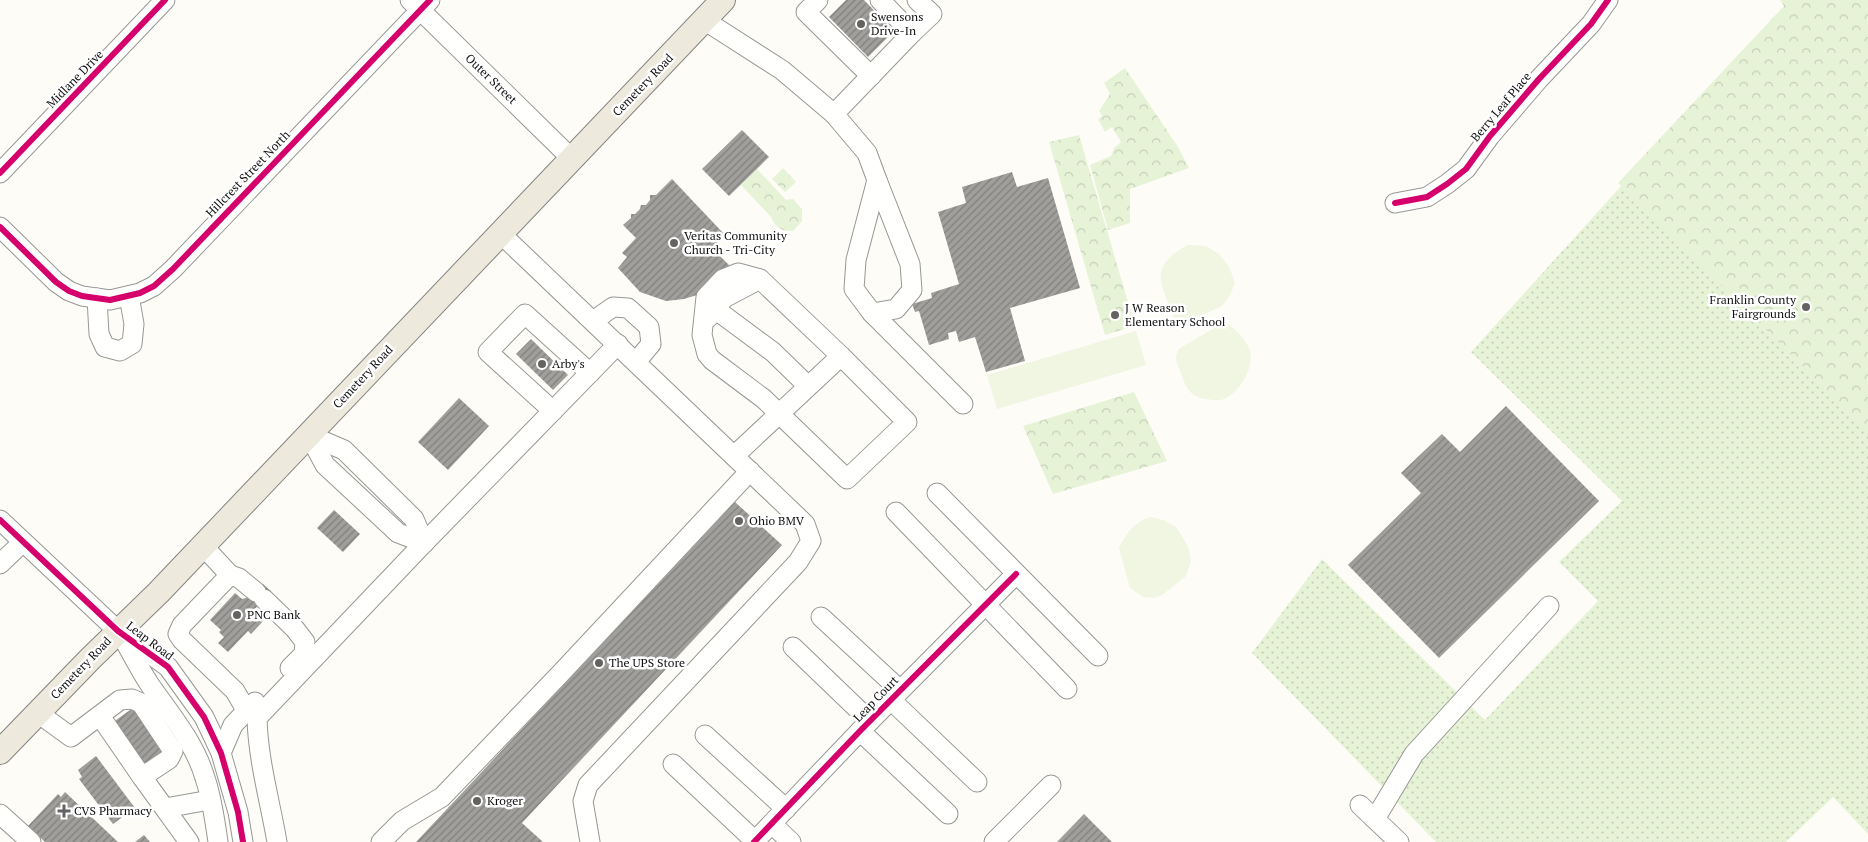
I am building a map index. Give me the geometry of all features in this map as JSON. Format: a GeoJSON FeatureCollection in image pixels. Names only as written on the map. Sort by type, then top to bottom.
{"type":"FeatureCollection","features":[{"type":"Feature","properties":{"kind":"main road","name":"Cemetery Road"},"geometry":{"type":"LineString","coordinates":[[0,752],[203,546],[723,0]]}},
{"type":"Feature","properties":{"kind":"street","name":"Midlane Drive"},"geometry":{"type":"LineString","coordinates":[[0,173],[165,0]]}},
{"type":"Feature","properties":{"kind":"street"},"geometry":{"type":"LineString","coordinates":[[818,0],[806,12],[871,76]]}},
{"type":"Feature","properties":{"kind":"street"},"geometry":{"type":"LineString","coordinates":[[880,0],[912,33]]}},
{"type":"Feature","properties":{"kind":"street"},"geometry":{"type":"LineString","coordinates":[[834,114],[932,14],[917,0]]}},
{"type":"Feature","properties":{"kind":"street","name":"Berry Leaf Place"},"geometry":{"type":"LineString","coordinates":[[1395,203],[1427,197],[1466,169],[1490,136],[1539,79],[1592,24],[1608,0]]}},
{"type":"Feature","properties":{"kind":"street","name":"Outer Street"},"geometry":{"type":"LineString","coordinates":[[420,3],[572,159]]}},
{"type":"Feature","properties":{"kind":"street","name":"Hillcrest Street North"},"geometry":{"type":"LineString","coordinates":[[0,227],[56,282],[69,291],[82,296],[110,300],[140,293],[154,286],[174,269],[420,3]]}},
{"type":"Feature","properties":{"kind":"street"},"geometry":{"type":"LineString","coordinates":[[704,20],[782,70],[834,114],[867,153],[910,264],[912,290],[896,309],[872,313]]}},
{"type":"Feature","properties":{"kind":"street"},"geometry":{"type":"LineString","coordinates":[[877,180],[856,260],[854,289],[872,313],[963,404]]}},
{"type":"Feature","properties":{"kind":"street"},"geometry":{"type":"LineString","coordinates":[[500,233],[805,524],[811,542],[798,562],[588,785],[583,801],[590,842]]}},
{"type":"Feature","properties":{"kind":"street"},"geometry":{"type":"LineString","coordinates":[[738,273],[760,279],[907,422],[848,479],[764,399],[712,360],[707,354],[702,327],[706,297],[723,279],[738,273]]}},
{"type":"Feature","properties":{"kind":"street"},"geometry":{"type":"LineString","coordinates":[[702,327],[714,308],[724,298],[760,279]]}},
{"type":"Feature","properties":{"kind":"street"},"geometry":{"type":"LineString","coordinates":[[97,298],[99,334],[105,347],[120,351],[132,344],[134,324],[129,296]]}},
{"type":"Feature","properties":{"kind":"street"},"geometry":{"type":"LineString","coordinates":[[593,321],[613,307],[628,308],[649,327],[651,344],[636,362]]}},
{"type":"Feature","properties":{"kind":"street"},"geometry":{"type":"LineString","coordinates":[[714,308],[773,352],[808,386]]}},
{"type":"Feature","properties":{"kind":"street"},"geometry":{"type":"LineString","coordinates":[[553,411],[488,352],[525,314],[590,373]]}},
{"type":"Feature","properties":{"kind":"street"},"geometry":{"type":"LineString","coordinates":[[221,753],[233,725],[252,714],[424,543],[618,344]]}},
{"type":"Feature","properties":{"kind":"street"},"geometry":{"type":"LineString","coordinates":[[734,456],[841,356]]}},
{"type":"Feature","properties":{"kind":"street"},"geometry":{"type":"LineString","coordinates":[[309,435],[344,450],[414,519],[424,543]]}},
{"type":"Feature","properties":{"kind":"street"},"geometry":{"type":"LineString","coordinates":[[381,842],[402,822],[442,797],[750,471]]}},
{"type":"Feature","properties":{"kind":"street"},"geometry":{"type":"LineString","coordinates":[[937,493],[1098,656]]}},
{"type":"Feature","properties":{"kind":"street"},"geometry":{"type":"LineString","coordinates":[[896,512],[1067,689]]}},
{"type":"Feature","properties":{"kind":"street","name":"Leap Road"},"geometry":{"type":"LineString","coordinates":[[0,520],[118,631],[168,667],[204,717],[221,753],[238,812],[243,842]]}},
{"type":"Feature","properties":{"kind":"street"},"geometry":{"type":"LineString","coordinates":[[0,564],[23,542]]}},
{"type":"Feature","properties":{"kind":"street"},"geometry":{"type":"LineString","coordinates":[[203,546],[230,575],[239,578],[260,595],[295,628],[305,642],[304,654],[252,714],[232,717],[204,717]]}},
{"type":"Feature","properties":{"kind":"street","name":"Leap Court"},"geometry":{"type":"LineString","coordinates":[[754,842],[895,695],[1016,574]]}},
{"type":"Feature","properties":{"kind":"street"},"geometry":{"type":"LineString","coordinates":[[230,575],[182,625],[178,634],[234,691],[252,714],[272,810],[276,842]]}},
{"type":"Feature","properties":{"kind":"street"},"geometry":{"type":"LineString","coordinates":[[1375,818],[1414,754],[1549,606]]}},
{"type":"Feature","properties":{"kind":"street"},"geometry":{"type":"LineString","coordinates":[[821,617],[977,782]]}},
{"type":"Feature","properties":{"kind":"street","name":"Leap Road"},"geometry":{"type":"LineString","coordinates":[[118,631],[149,683],[192,748],[205,777],[218,842]]}},
{"type":"Feature","properties":{"kind":"street"},"geometry":{"type":"LineString","coordinates":[[793,647],[948,814]]}},
{"type":"Feature","properties":{"kind":"street"},"geometry":{"type":"LineString","coordinates":[[38,713],[71,737],[120,700],[132,699],[141,703],[173,751],[169,759],[142,777]]}},
{"type":"Feature","properties":{"kind":"street"},"geometry":{"type":"LineString","coordinates":[[100,716],[189,842]]}},
{"type":"Feature","properties":{"kind":"street"},"geometry":{"type":"LineString","coordinates":[[704,735],[786,809]]}},
{"type":"Feature","properties":{"kind":"street"},"geometry":{"type":"LineString","coordinates":[[673,764],[754,842]]}},
{"type":"Feature","properties":{"kind":"street"},"geometry":{"type":"LineString","coordinates":[[994,842],[1051,785]]}},
{"type":"Feature","properties":{"kind":"street"},"geometry":{"type":"LineString","coordinates":[[165,808],[210,800]]}},
{"type":"Feature","properties":{"kind":"street"},"geometry":{"type":"LineString","coordinates":[[1360,806],[1399,842]]}},
{"type":"Feature","properties":{"kind":"street"},"geometry":{"type":"LineString","coordinates":[[0,814],[31,842]]}},
{"type":"Feature","properties":{"kind":"street"},"geometry":{"type":"LineString","coordinates":[[772,824],[791,842]]}},
{"type":"Feature","properties":{"kind":"green space","name":"Franklin County Fairgrounds"},"geometry":{"type":"Polygon","coordinates":[[[1780,0],[1868,0],[1868,431],[1618,183],[1784,6],[1780,0]]]}},
{"type":"Feature","properties":{"kind":"green space"},"geometry":{"type":"Polygon","coordinates":[[[1868,0],[1868,834],[1833,797],[1786,842],[1436,842],[1252,653],[1322,559],[1485,720],[1598,601],[1559,562],[1622,501],[1471,352],[1785,5],[1868,0]]]}},
{"type":"Feature","properties":{"kind":"green space"},"geometry":{"type":"Polygon","coordinates":[[[1125,68],[1178,147],[1189,168],[1130,189],[1130,223],[1108,230],[1090,165],[1111,156],[1114,148],[1121,142],[1112,127],[1105,132],[1098,119],[1102,116],[1099,111],[1110,94],[1104,83],[1125,68]]]}},
{"type":"Feature","properties":{"kind":"green space"},"geometry":{"type":"Polygon","coordinates":[[[1079,135],[1135,326],[1105,335],[1049,142],[1079,135]]]}},
{"type":"Feature","properties":{"kind":"green space"},"geometry":{"type":"Polygon","coordinates":[[[783,168],[796,182],[785,192],[772,179],[783,168]]]}},
{"type":"Feature","properties":{"kind":"green space"},"geometry":{"type":"Polygon","coordinates":[[[757,169],[786,200],[793,199],[802,209],[802,221],[793,231],[782,230],[777,227],[772,218],[741,185],[757,169]]]}},
{"type":"Feature","properties":{"kind":"green space"},"geometry":{"type":"Polygon","coordinates":[[[1188,245],[1206,246],[1219,254],[1229,267],[1235,283],[1230,295],[1222,306],[1186,322],[1174,318],[1162,285],[1161,276],[1162,268],[1167,261],[1175,253],[1188,245]]]}},
{"type":"Feature","properties":{"kind":"green space"},"geometry":{"type":"Polygon","coordinates":[[[1225,322],[1233,327],[1246,342],[1251,358],[1248,372],[1230,396],[1220,400],[1201,398],[1192,393],[1186,386],[1176,357],[1180,348],[1225,322]]]}},
{"type":"Feature","properties":{"kind":"green space"},"geometry":{"type":"Polygon","coordinates":[[[1136,331],[1146,365],[997,409],[987,375],[1136,331]]]}},
{"type":"Feature","properties":{"kind":"green space"},"geometry":{"type":"Polygon","coordinates":[[[1134,392],[1167,461],[1053,494],[1023,426],[1134,392]]]}},
{"type":"Feature","properties":{"kind":"green space"},"geometry":{"type":"Polygon","coordinates":[[[1150,517],[1163,520],[1176,527],[1189,549],[1191,561],[1186,576],[1162,595],[1153,598],[1143,597],[1130,588],[1119,548],[1131,529],[1139,522],[1150,517]]]}},
{"type":"Feature","properties":{"kind":"building","name":"Swensons Drive-In"},"geometry":{"type":"Polygon","coordinates":[[[846,0],[864,0],[894,31],[868,57],[829,17],[846,0]]]}},
{"type":"Feature","properties":{"kind":"building"},"geometry":{"type":"Polygon","coordinates":[[[742,130],[769,157],[729,196],[702,169],[742,130]]]}},
{"type":"Feature","properties":{"kind":"building"},"geometry":{"type":"Polygon","coordinates":[[[1012,172],[1017,187],[1048,178],[1080,288],[1010,308],[1025,361],[986,372],[975,337],[959,342],[956,331],[948,333],[949,339],[929,345],[919,311],[915,312],[912,304],[932,298],[931,293],[959,284],[938,212],[966,203],[962,187],[1012,172]]]}},
{"type":"Feature","properties":{"kind":"building","name":"Veritas Community Church - Tri-City"},"geometry":{"type":"Polygon","coordinates":[[[672,179],[725,235],[712,248],[732,268],[699,297],[697,295],[666,301],[640,292],[618,268],[627,257],[622,253],[636,238],[623,225],[631,218],[631,214],[635,214],[640,209],[641,205],[646,205],[650,200],[650,195],[656,195],[672,179]]]}},
{"type":"Feature","properties":{"kind":"building","name":"Arby's"},"geometry":{"type":"Polygon","coordinates":[[[531,339],[568,375],[553,390],[516,354],[531,339]]]}},
{"type":"Feature","properties":{"kind":"building"},"geometry":{"type":"Polygon","coordinates":[[[459,398],[489,426],[448,470],[418,442],[459,398]]]}},
{"type":"Feature","properties":{"kind":"building"},"geometry":{"type":"Polygon","coordinates":[[[1506,406],[1599,501],[1439,658],[1348,565],[1421,493],[1401,473],[1442,434],[1460,452],[1506,406]]]}},
{"type":"Feature","properties":{"kind":"building"},"geometry":{"type":"Polygon","coordinates":[[[735,502],[782,545],[522,823],[543,842],[416,842],[735,502]]]}},
{"type":"Feature","properties":{"kind":"building"},"geometry":{"type":"Polygon","coordinates":[[[334,510],[360,534],[343,552],[317,528],[334,510]]]}},
{"type":"Feature","properties":{"kind":"building","name":"PNC Bank"},"geometry":{"type":"Polygon","coordinates":[[[263,584],[271,591],[254,610],[264,620],[251,634],[248,631],[228,652],[218,643],[224,637],[219,632],[221,630],[210,620],[235,593],[242,599],[252,596],[263,584]]]}},
{"type":"Feature","properties":{"kind":"building"},"geometry":{"type":"Polygon","coordinates":[[[137,705],[169,748],[144,766],[112,723],[137,705]]]}},
{"type":"Feature","properties":{"kind":"building"},"geometry":{"type":"Polygon","coordinates":[[[96,756],[135,808],[113,824],[79,779],[82,777],[78,770],[96,756]]]}},
{"type":"Feature","properties":{"kind":"building","name":"CVS Pharmacy"},"geometry":{"type":"Polygon","coordinates":[[[65,792],[118,842],[45,842],[28,826],[58,794],[61,797],[65,792]]]}},
{"type":"Feature","properties":{"kind":"building"},"geometry":{"type":"Polygon","coordinates":[[[1084,814],[1112,842],[1057,842],[1084,814]]]}},
{"type":"Feature","properties":{"kind":"building"},"geometry":{"type":"Polygon","coordinates":[[[144,835],[150,842],[135,842],[144,835]]]}},
{"type":"Feature","properties":{"kind":"cycle path"},"geometry":{"type":"LineString","coordinates":[[0,173],[165,0]]}},
{"type":"Feature","properties":{"kind":"cycle path"},"geometry":{"type":"LineString","coordinates":[[0,227],[56,282],[69,291],[82,296],[110,300],[140,293],[154,286],[173,269],[430,0]]}},
{"type":"Feature","properties":{"kind":"cycle path"},"geometry":{"type":"LineString","coordinates":[[1395,203],[1427,197],[1466,169],[1490,136],[1539,79],[1591,24],[1608,0]]}},
{"type":"Feature","properties":{"kind":"cycle path"},"geometry":{"type":"LineString","coordinates":[[0,520],[118,631],[168,667],[204,717],[221,753],[238,812],[243,842]]}},
{"type":"Feature","properties":{"kind":"cycle path"},"geometry":{"type":"LineString","coordinates":[[754,842],[860,731],[1016,574]]}},
{"type":"Feature","properties":{"kind":"place","name":"Swensons Drive-In"},"geometry":{"type":"Point","coordinates":[861,24]}},
{"type":"Feature","properties":{"kind":"place","name":"Veritas Community Church - Tri-City"},"geometry":{"type":"Point","coordinates":[674,243]}},
{"type":"Feature","properties":{"kind":"place","name":"Franklin County Fairgrounds"},"geometry":{"type":"Point","coordinates":[1806,307]}},
{"type":"Feature","properties":{"kind":"place","name":"J W Reason Elementary School"},"geometry":{"type":"Point","coordinates":[1115,315]}},
{"type":"Feature","properties":{"kind":"place","name":"Arby's"},"geometry":{"type":"Point","coordinates":[542,364]}},
{"type":"Feature","properties":{"kind":"place","name":"Ohio BMV"},"geometry":{"type":"Point","coordinates":[739,521]}},
{"type":"Feature","properties":{"kind":"place","name":"PNC Bank"},"geometry":{"type":"Point","coordinates":[237,615]}},
{"type":"Feature","properties":{"kind":"place","name":"The UPS Store"},"geometry":{"type":"Point","coordinates":[599,663]}},
{"type":"Feature","properties":{"kind":"place","name":"Kroger"},"geometry":{"type":"Point","coordinates":[477,801]}},
{"type":"Feature","properties":{"kind":"place","name":"CVS Pharmacy"},"geometry":{"type":"Point","coordinates":[64,811]}}]}
